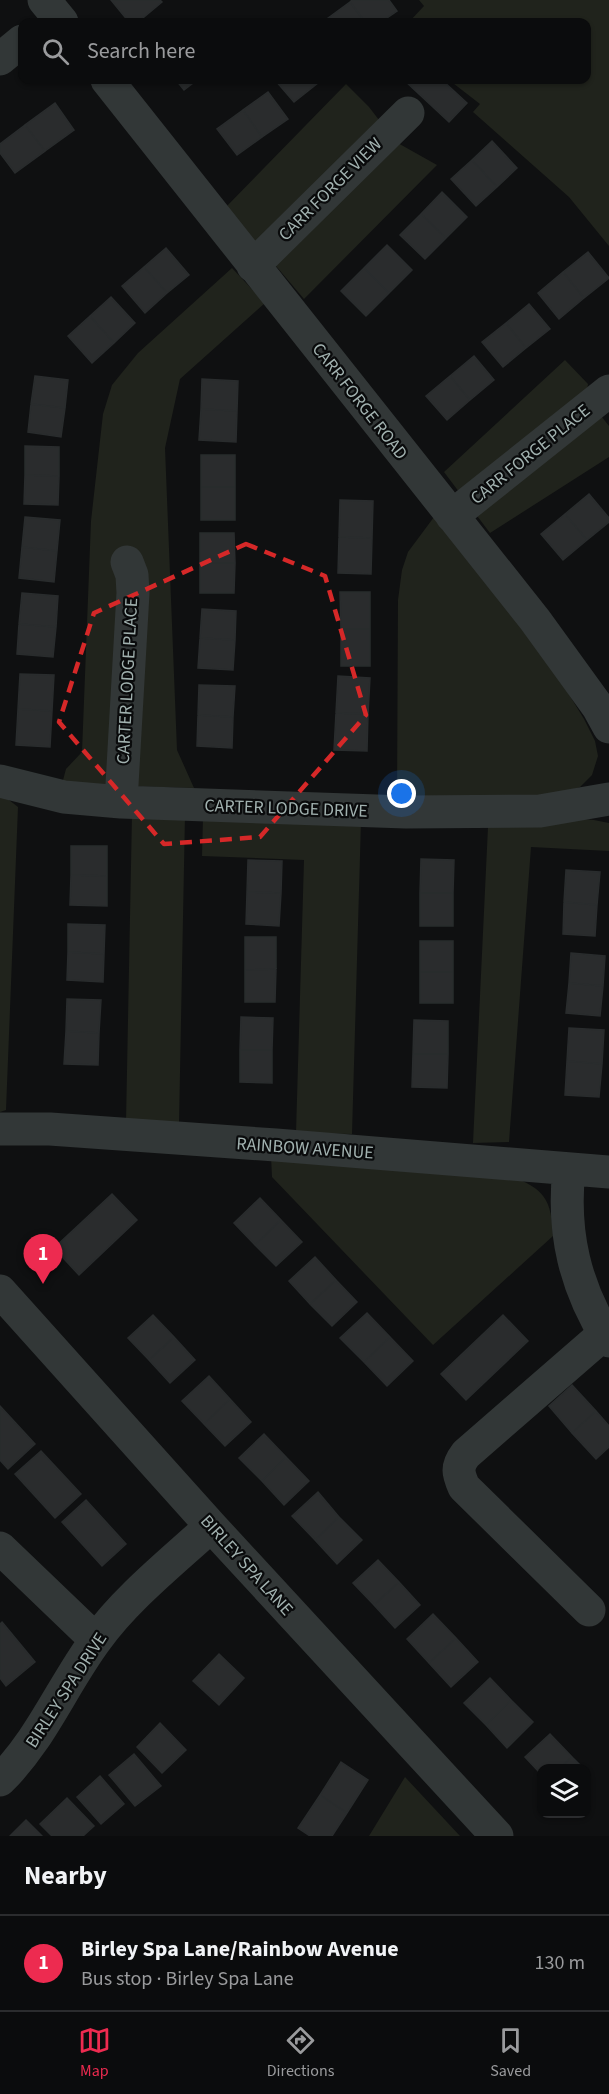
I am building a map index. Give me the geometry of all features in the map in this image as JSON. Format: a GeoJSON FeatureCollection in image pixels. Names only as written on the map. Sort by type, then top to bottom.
{"type":"FeatureCollection","features":[{"type":"Feature","properties":{"kind":"street"},"geometry":{"type":"LineString","coordinates":[[0,59],[18,44]]}},
{"type":"Feature","properties":{"kind":"street","name":"CARR FORGE ROAD"},"geometry":{"type":"LineString","coordinates":[[110,84],[535,620],[598,707],[609,727]]}},
{"type":"Feature","properties":{"kind":"street","name":"CARR FORGE VIEW"},"geometry":{"type":"LineString","coordinates":[[253,266],[408,113]]}},
{"type":"Feature","properties":{"kind":"street","name":"CARR FORGE PLACE"},"geometry":{"type":"LineString","coordinates":[[452,516],[609,391]]}},
{"type":"Feature","properties":{"kind":"street","name":"CARTER LODGE PLACE"},"geometry":{"type":"LineString","coordinates":[[121,802],[133,593],[132,575],[127,562]]}},
{"type":"Feature","properties":{"kind":"street","name":"CARTER LODGE DRIVE"},"geometry":{"type":"LineString","coordinates":[[0,781],[64,796],[121,802],[406,812],[540,811],[609,799]]}},
{"type":"Feature","properties":{"kind":"street","name":"RAINBOW AVENUE"},"geometry":{"type":"LineString","coordinates":[[0,1129],[50,1129],[609,1172]]}},
{"type":"Feature","properties":{"kind":"street"},"geometry":{"type":"LineString","coordinates":[[569,1169],[566,1196],[571,1252],[579,1285],[607,1338],[466,1454],[460,1462],[459,1474],[464,1487],[589,1610]]}},
{"type":"Feature","properties":{"kind":"street","name":"BIRLEY SPA LANE"},"geometry":{"type":"LineString","coordinates":[[0,1292],[211,1526],[497,1836]]}},
{"type":"Feature","properties":{"kind":"street","name":"BIRLEY SPA DRIVE"},"geometry":{"type":"LineString","coordinates":[[0,1780],[19,1762],[96,1640],[152,1580],[211,1526]]}},
{"type":"Feature","properties":{"kind":"street"},"geometry":{"type":"LineString","coordinates":[[0,1548],[96,1640]]}},
{"type":"Feature","properties":{"kind":"highlighted area"},"geometry":{"type":"Polygon","coordinates":[[[246,544],[325,576],[366,715],[260,837],[164,844],[59,722],[94,613],[246,544]]]}},
{"type":"Feature","properties":{"kind":"shaded area"},"geometry":{"type":"Polygon","coordinates":[[[419,0],[609,0],[609,246],[569,197],[473,112],[480,104],[454,84],[591,84],[591,18],[413,18],[424,6],[419,0]]]}},
{"type":"Feature","properties":{"kind":"shaded area"},"geometry":{"type":"Polygon","coordinates":[[[346,84],[369,107],[396,142],[437,165],[304,299],[226,207],[346,84]]]}},
{"type":"Feature","properties":{"kind":"shaded area"},"geometry":{"type":"Polygon","coordinates":[[[232,268],[265,303],[180,379],[165,448],[177,750],[194,788],[62,784],[66,769],[82,752],[91,521],[103,414],[112,385],[138,353],[232,268]]]}},
{"type":"Feature","properties":{"kind":"shaded area"},"geometry":{"type":"Polygon","coordinates":[[[565,360],[588,384],[586,397],[609,426],[609,457],[490,533],[444,472],[565,360]]]}},
{"type":"Feature","properties":{"kind":"shaded area"},"geometry":{"type":"Polygon","coordinates":[[[434,517],[551,665],[584,719],[595,741],[598,756],[592,775],[580,787],[551,797],[397,800],[398,600],[402,570],[408,552],[434,517]]]}},
{"type":"Feature","properties":{"kind":"shaded area"},"geometry":{"type":"Polygon","coordinates":[[[0,793],[18,807],[6,1110],[0,1112],[0,793]]]}},
{"type":"Feature","properties":{"kind":"shaded area"},"geometry":{"type":"Polygon","coordinates":[[[132,814],[185,815],[179,1124],[126,1122],[132,814]]]}},
{"type":"Feature","properties":{"kind":"shaded area"},"geometry":{"type":"Polygon","coordinates":[[[203,817],[361,821],[352,1134],[296,1133],[304,860],[202,856],[203,817]]]}},
{"type":"Feature","properties":{"kind":"shaded area"},"geometry":{"type":"Polygon","coordinates":[[[572,818],[609,823],[609,851],[531,847],[509,1142],[473,1143],[488,827],[572,818]]]}},
{"type":"Feature","properties":{"kind":"shaded area"},"geometry":{"type":"Polygon","coordinates":[[[271,1156],[510,1176],[531,1185],[544,1197],[551,1213],[553,1236],[433,1345],[272,1177],[271,1156]]]}},
{"type":"Feature","properties":{"kind":"shaded area"},"geometry":{"type":"Polygon","coordinates":[[[405,1777],[460,1836],[369,1836],[405,1777]]]}},
{"type":"Feature","properties":{"kind":"building"},"geometry":{"type":"Polygon","coordinates":[[[111,0],[160,0],[162,2],[143,18],[126,18],[111,0]]]}},
{"type":"Feature","properties":{"kind":"building"},"geometry":{"type":"Polygon","coordinates":[[[352,0],[389,0],[397,11],[387,18],[362,18],[350,2],[352,0]]]}},
{"type":"Feature","properties":{"kind":"building"},"geometry":{"type":"Polygon","coordinates":[[[350,2],[362,18],[328,18],[350,2]]]}},
{"type":"Feature","properties":{"kind":"building"},"geometry":{"type":"Polygon","coordinates":[[[179,84],[192,84],[184,90],[179,84]]]}},
{"type":"Feature","properties":{"kind":"building"},"geometry":{"type":"Polygon","coordinates":[[[278,84],[317,84],[294,102],[278,84]]]}},
{"type":"Feature","properties":{"kind":"building"},"geometry":{"type":"Polygon","coordinates":[[[408,84],[446,84],[467,103],[449,122],[408,84]]]}},
{"type":"Feature","properties":{"kind":"building"},"geometry":{"type":"Polygon","coordinates":[[[268,92],[288,119],[262,137],[243,110],[268,92]]]}},
{"type":"Feature","properties":{"kind":"building"},"geometry":{"type":"Polygon","coordinates":[[[55,103],[74,130],[45,151],[25,125],[55,103]]]}},
{"type":"Feature","properties":{"kind":"building"},"geometry":{"type":"Polygon","coordinates":[[[243,110],[262,137],[237,155],[217,129],[243,110]]]}},
{"type":"Feature","properties":{"kind":"building"},"geometry":{"type":"Polygon","coordinates":[[[25,125],[45,151],[15,173],[0,153],[0,144],[25,125]]]}},
{"type":"Feature","properties":{"kind":"building"},"geometry":{"type":"Polygon","coordinates":[[[492,141],[517,168],[497,187],[472,160],[492,141]]]}},
{"type":"Feature","properties":{"kind":"building"},"geometry":{"type":"Polygon","coordinates":[[[472,160],[497,187],[476,206],[451,179],[472,160]]]}},
{"type":"Feature","properties":{"kind":"building"},"geometry":{"type":"Polygon","coordinates":[[[442,192],[467,217],[446,238],[421,214],[442,192]]]}},
{"type":"Feature","properties":{"kind":"building"},"geometry":{"type":"Polygon","coordinates":[[[421,214],[446,238],[425,259],[400,235],[421,214]]]}},
{"type":"Feature","properties":{"kind":"building"},"geometry":{"type":"Polygon","coordinates":[[[387,245],[412,270],[389,293],[364,268],[387,245]]]}},
{"type":"Feature","properties":{"kind":"building"},"geometry":{"type":"Polygon","coordinates":[[[166,248],[189,275],[167,293],[144,267],[166,248]]]}},
{"type":"Feature","properties":{"kind":"building"},"geometry":{"type":"Polygon","coordinates":[[[588,252],[609,278],[584,298],[563,272],[588,252]]]}},
{"type":"Feature","properties":{"kind":"building"},"geometry":{"type":"Polygon","coordinates":[[[144,267],[167,293],[145,313],[122,286],[144,267]]]}},
{"type":"Feature","properties":{"kind":"building"},"geometry":{"type":"Polygon","coordinates":[[[364,268],[389,293],[366,316],[341,291],[364,268]]]}},
{"type":"Feature","properties":{"kind":"building"},"geometry":{"type":"Polygon","coordinates":[[[563,272],[584,298],[559,319],[538,293],[563,272]]]}},
{"type":"Feature","properties":{"kind":"building"},"geometry":{"type":"Polygon","coordinates":[[[111,297],[135,323],[114,343],[90,316],[111,297]]]}},
{"type":"Feature","properties":{"kind":"building"},"geometry":{"type":"Polygon","coordinates":[[[529,304],[550,329],[526,348],[506,323],[529,304]]]}},
{"type":"Feature","properties":{"kind":"building"},"geometry":{"type":"Polygon","coordinates":[[[90,316],[114,343],[92,363],[68,336],[90,316]]]}},
{"type":"Feature","properties":{"kind":"building"},"geometry":{"type":"Polygon","coordinates":[[[506,323],[526,348],[503,367],[482,342],[506,323]]]}},
{"type":"Feature","properties":{"kind":"building"},"geometry":{"type":"Polygon","coordinates":[[[474,356],[494,380],[470,400],[450,376],[474,356]]]}},
{"type":"Feature","properties":{"kind":"building"},"geometry":{"type":"Polygon","coordinates":[[[35,376],[68,380],[65,408],[31,404],[35,376]]]}},
{"type":"Feature","properties":{"kind":"building"},"geometry":{"type":"Polygon","coordinates":[[[450,376],[470,400],[447,420],[426,396],[450,376]]]}},
{"type":"Feature","properties":{"kind":"building"},"geometry":{"type":"Polygon","coordinates":[[[202,379],[238,381],[237,411],[201,409],[202,379]]]}},
{"type":"Feature","properties":{"kind":"building"},"geometry":{"type":"Polygon","coordinates":[[[31,404],[65,408],[61,437],[28,432],[31,404]]]}},
{"type":"Feature","properties":{"kind":"building"},"geometry":{"type":"Polygon","coordinates":[[[201,409],[237,411],[236,442],[199,440],[201,409]]]}},
{"type":"Feature","properties":{"kind":"building"},"geometry":{"type":"Polygon","coordinates":[[[25,446],[59,447],[59,476],[25,475],[25,446]]]}},
{"type":"Feature","properties":{"kind":"building"},"geometry":{"type":"Polygon","coordinates":[[[201,455],[235,455],[235,487],[201,487],[201,455]]]}},
{"type":"Feature","properties":{"kind":"building"},"geometry":{"type":"Polygon","coordinates":[[[25,475],[59,476],[58,505],[24,504],[25,475]]]}},
{"type":"Feature","properties":{"kind":"building"},"geometry":{"type":"Polygon","coordinates":[[[201,487],[235,487],[235,520],[201,520],[201,487]]]}},
{"type":"Feature","properties":{"kind":"building"},"geometry":{"type":"Polygon","coordinates":[[[589,494],[609,518],[609,522],[587,540],[565,514],[589,494]]]}},
{"type":"Feature","properties":{"kind":"building"},"geometry":{"type":"Polygon","coordinates":[[[340,500],[373,501],[372,538],[339,537],[340,500]]]}},
{"type":"Feature","properties":{"kind":"building"},"geometry":{"type":"Polygon","coordinates":[[[565,514],[587,540],[563,560],[541,534],[565,514]]]}},
{"type":"Feature","properties":{"kind":"building"},"geometry":{"type":"Polygon","coordinates":[[[25,517],[60,520],[57,551],[22,547],[25,517]]]}},
{"type":"Feature","properties":{"kind":"building"},"geometry":{"type":"Polygon","coordinates":[[[200,533],[234,533],[235,563],[200,563],[200,533]]]}},
{"type":"Feature","properties":{"kind":"building"},"geometry":{"type":"Polygon","coordinates":[[[339,537],[372,538],[371,574],[338,573],[339,537]]]}},
{"type":"Feature","properties":{"kind":"building"},"geometry":{"type":"Polygon","coordinates":[[[22,547],[57,551],[54,582],[19,578],[22,547]]]}},
{"type":"Feature","properties":{"kind":"building"},"geometry":{"type":"Polygon","coordinates":[[[200,563],[235,563],[234,593],[200,593],[200,563]]]}},
{"type":"Feature","properties":{"kind":"building"},"geometry":{"type":"Polygon","coordinates":[[[340,592],[370,592],[370,629],[341,629],[340,592]]]}},
{"type":"Feature","properties":{"kind":"building"},"geometry":{"type":"Polygon","coordinates":[[[22,593],[58,596],[56,627],[19,624],[22,593]]]}},
{"type":"Feature","properties":{"kind":"building"},"geometry":{"type":"Polygon","coordinates":[[[202,609],[236,611],[235,640],[200,638],[202,609]]]}},
{"type":"Feature","properties":{"kind":"building"},"geometry":{"type":"Polygon","coordinates":[[[19,624],[56,627],[53,657],[17,654],[19,624]]]}},
{"type":"Feature","properties":{"kind":"building"},"geometry":{"type":"Polygon","coordinates":[[[341,629],[370,629],[370,666],[341,666],[341,629]]]}},
{"type":"Feature","properties":{"kind":"building"},"geometry":{"type":"Polygon","coordinates":[[[200,638],[235,640],[233,670],[198,668],[200,638]]]}},
{"type":"Feature","properties":{"kind":"building"},"geometry":{"type":"Polygon","coordinates":[[[20,674],[54,675],[52,711],[18,709],[20,674]]]}},
{"type":"Feature","properties":{"kind":"building"},"geometry":{"type":"Polygon","coordinates":[[[338,676],[370,678],[368,714],[336,713],[338,676]]]}},
{"type":"Feature","properties":{"kind":"building"},"geometry":{"type":"Polygon","coordinates":[[[199,685],[235,686],[233,717],[198,715],[199,685]]]}},
{"type":"Feature","properties":{"kind":"building"},"geometry":{"type":"Polygon","coordinates":[[[18,709],[52,711],[50,747],[16,745],[18,709]]]}},
{"type":"Feature","properties":{"kind":"building"},"geometry":{"type":"Polygon","coordinates":[[[336,713],[368,714],[367,751],[334,750],[336,713]]]}},
{"type":"Feature","properties":{"kind":"building"},"geometry":{"type":"Polygon","coordinates":[[[198,715],[233,717],[232,748],[197,746],[198,715]]]}},
{"type":"Feature","properties":{"kind":"building"},"geometry":{"type":"Polygon","coordinates":[[[71,846],[107,846],[107,876],[71,875],[71,846]]]}},
{"type":"Feature","properties":{"kind":"building"},"geometry":{"type":"Polygon","coordinates":[[[421,859],[454,860],[453,893],[420,893],[421,859]]]}},
{"type":"Feature","properties":{"kind":"building"},"geometry":{"type":"Polygon","coordinates":[[[248,860],[282,861],[281,893],[247,892],[248,860]]]}},
{"type":"Feature","properties":{"kind":"building"},"geometry":{"type":"Polygon","coordinates":[[[566,870],[600,872],[597,905],[564,902],[566,870]]]}},
{"type":"Feature","properties":{"kind":"building"},"geometry":{"type":"Polygon","coordinates":[[[71,875],[107,876],[107,906],[70,905],[71,875]]]}},
{"type":"Feature","properties":{"kind":"building"},"geometry":{"type":"Polygon","coordinates":[[[247,892],[281,893],[279,926],[246,924],[247,892]]]}},
{"type":"Feature","properties":{"kind":"building"},"geometry":{"type":"Polygon","coordinates":[[[420,893],[453,893],[453,926],[420,926],[420,893]]]}},
{"type":"Feature","properties":{"kind":"building"},"geometry":{"type":"Polygon","coordinates":[[[564,902],[597,905],[595,936],[563,934],[564,902]]]}},
{"type":"Feature","properties":{"kind":"building"},"geometry":{"type":"Polygon","coordinates":[[[68,924],[105,925],[104,954],[68,952],[68,924]]]}},
{"type":"Feature","properties":{"kind":"building"},"geometry":{"type":"Polygon","coordinates":[[[245,937],[276,937],[276,969],[245,970],[245,937]]]}},
{"type":"Feature","properties":{"kind":"building"},"geometry":{"type":"Polygon","coordinates":[[[420,941],[453,941],[453,972],[420,972],[420,941]]]}},
{"type":"Feature","properties":{"kind":"building"},"geometry":{"type":"Polygon","coordinates":[[[68,952],[104,954],[103,982],[67,980],[68,952]]]}},
{"type":"Feature","properties":{"kind":"building"},"geometry":{"type":"Polygon","coordinates":[[[571,953],[605,956],[603,986],[569,983],[571,953]]]}},
{"type":"Feature","properties":{"kind":"building"},"geometry":{"type":"Polygon","coordinates":[[[276,969],[275,1002],[245,1002],[245,970],[276,969]]]}},
{"type":"Feature","properties":{"kind":"building"},"geometry":{"type":"Polygon","coordinates":[[[420,972],[453,972],[453,1003],[420,1003],[420,972]]]}},
{"type":"Feature","properties":{"kind":"building"},"geometry":{"type":"Polygon","coordinates":[[[569,983],[603,986],[600,1016],[566,1013],[569,983]]]}},
{"type":"Feature","properties":{"kind":"building"},"geometry":{"type":"Polygon","coordinates":[[[67,999],[101,1000],[99,1033],[66,1031],[67,999]]]}},
{"type":"Feature","properties":{"kind":"building"},"geometry":{"type":"Polygon","coordinates":[[[241,1017],[273,1018],[272,1050],[240,1050],[241,1017]]]}},
{"type":"Feature","properties":{"kind":"building"},"geometry":{"type":"Polygon","coordinates":[[[414,1020],[448,1021],[448,1054],[413,1054],[414,1020]]]}},
{"type":"Feature","properties":{"kind":"building"},"geometry":{"type":"Polygon","coordinates":[[[569,1028],[604,1030],[602,1064],[567,1061],[569,1028]]]}},
{"type":"Feature","properties":{"kind":"building"},"geometry":{"type":"Polygon","coordinates":[[[66,1031],[99,1033],[98,1065],[64,1064],[66,1031]]]}},
{"type":"Feature","properties":{"kind":"building"},"geometry":{"type":"Polygon","coordinates":[[[240,1050],[272,1050],[272,1083],[240,1082],[240,1050]]]}},
{"type":"Feature","properties":{"kind":"building"},"geometry":{"type":"Polygon","coordinates":[[[413,1054],[448,1054],[447,1088],[412,1087],[413,1054]]]}},
{"type":"Feature","properties":{"kind":"building"},"geometry":{"type":"Polygon","coordinates":[[[567,1061],[602,1064],[599,1097],[565,1095],[567,1061]]]}},
{"type":"Feature","properties":{"kind":"building"},"geometry":{"type":"Polygon","coordinates":[[[112,1194],[137,1220],[79,1275],[54,1248],[112,1194]]]}},
{"type":"Feature","properties":{"kind":"building"},"geometry":{"type":"Polygon","coordinates":[[[260,1198],[281,1220],[255,1245],[234,1223],[260,1198]]]}},
{"type":"Feature","properties":{"kind":"building"},"geometry":{"type":"Polygon","coordinates":[[[281,1220],[302,1242],[276,1266],[255,1245],[281,1220]]]}},
{"type":"Feature","properties":{"kind":"building"},"geometry":{"type":"Polygon","coordinates":[[[315,1257],[336,1280],[310,1304],[289,1281],[315,1257]]]}},
{"type":"Feature","properties":{"kind":"building"},"geometry":{"type":"Polygon","coordinates":[[[336,1280],[357,1302],[332,1326],[310,1304],[336,1280]]]}},
{"type":"Feature","properties":{"kind":"building"},"geometry":{"type":"Polygon","coordinates":[[[367,1313],[390,1337],[364,1362],[340,1338],[367,1313]]]}},
{"type":"Feature","properties":{"kind":"building"},"geometry":{"type":"Polygon","coordinates":[[[153,1315],[174,1337],[149,1360],[128,1338],[153,1315]]]}},
{"type":"Feature","properties":{"kind":"building"},"geometry":{"type":"Polygon","coordinates":[[[503,1315],[528,1341],[466,1400],[441,1374],[503,1315]]]}},
{"type":"Feature","properties":{"kind":"building"},"geometry":{"type":"Polygon","coordinates":[[[174,1337],[195,1360],[170,1383],[149,1360],[174,1337]]]}},
{"type":"Feature","properties":{"kind":"building"},"geometry":{"type":"Polygon","coordinates":[[[390,1337],[413,1361],[387,1386],[364,1362],[390,1337]]]}},
{"type":"Feature","properties":{"kind":"building"},"geometry":{"type":"Polygon","coordinates":[[[209,1376],[230,1399],[204,1424],[182,1401],[209,1376]]]}},
{"type":"Feature","properties":{"kind":"building"},"geometry":{"type":"Polygon","coordinates":[[[572,1385],[596,1411],[572,1433],[549,1406],[572,1385]]]}},
{"type":"Feature","properties":{"kind":"building"},"geometry":{"type":"Polygon","coordinates":[[[230,1399],[251,1422],[225,1446],[204,1424],[230,1399]]]}},
{"type":"Feature","properties":{"kind":"building"},"geometry":{"type":"Polygon","coordinates":[[[0,1406],[35,1444],[8,1469],[0,1460],[0,1406]]]}},
{"type":"Feature","properties":{"kind":"building"},"geometry":{"type":"Polygon","coordinates":[[[596,1411],[609,1426],[609,1447],[596,1459],[572,1433],[596,1411]]]}},
{"type":"Feature","properties":{"kind":"building"},"geometry":{"type":"Polygon","coordinates":[[[264,1434],[286,1457],[262,1481],[239,1458],[264,1434]]]}},
{"type":"Feature","properties":{"kind":"building"},"geometry":{"type":"Polygon","coordinates":[[[41,1451],[81,1494],[55,1518],[15,1474],[41,1451]]]}},
{"type":"Feature","properties":{"kind":"building"},"geometry":{"type":"Polygon","coordinates":[[[286,1457],[309,1481],[284,1505],[262,1481],[286,1457]]]}},
{"type":"Feature","properties":{"kind":"building"},"geometry":{"type":"Polygon","coordinates":[[[318,1492],[339,1517],[315,1540],[292,1516],[318,1492]]]}},
{"type":"Feature","properties":{"kind":"building"},"geometry":{"type":"Polygon","coordinates":[[[86,1500],[126,1544],[102,1566],[62,1522],[86,1500]]]}},
{"type":"Feature","properties":{"kind":"building"},"geometry":{"type":"Polygon","coordinates":[[[339,1517],[362,1540],[337,1564],[315,1540],[339,1517]]]}},
{"type":"Feature","properties":{"kind":"building"},"geometry":{"type":"Polygon","coordinates":[[[378,1560],[399,1582],[374,1605],[353,1583],[378,1560]]]}},
{"type":"Feature","properties":{"kind":"building"},"geometry":{"type":"Polygon","coordinates":[[[399,1582],[420,1605],[395,1628],[374,1605],[399,1582]]]}},
{"type":"Feature","properties":{"kind":"building"},"geometry":{"type":"Polygon","coordinates":[[[433,1614],[456,1638],[429,1663],[407,1639],[433,1614]]]}},
{"type":"Feature","properties":{"kind":"building"},"geometry":{"type":"Polygon","coordinates":[[[2,1622],[35,1662],[6,1686],[0,1678],[0,1624],[2,1622]]]}},
{"type":"Feature","properties":{"kind":"building"},"geometry":{"type":"Polygon","coordinates":[[[456,1638],[478,1662],[451,1687],[429,1663],[456,1638]]]}},
{"type":"Feature","properties":{"kind":"building"},"geometry":{"type":"Polygon","coordinates":[[[219,1654],[244,1678],[219,1705],[193,1681],[219,1654]]]}},
{"type":"Feature","properties":{"kind":"building"},"geometry":{"type":"Polygon","coordinates":[[[490,1678],[511,1700],[486,1725],[464,1703],[490,1678]]]}},
{"type":"Feature","properties":{"kind":"building"},"geometry":{"type":"Polygon","coordinates":[[[511,1700],[533,1722],[507,1748],[486,1725],[511,1700]]]}},
{"type":"Feature","properties":{"kind":"building"},"geometry":{"type":"Polygon","coordinates":[[[160,1723],[186,1750],[162,1773],[137,1747],[160,1723]]]}},
{"type":"Feature","properties":{"kind":"building"},"geometry":{"type":"Polygon","coordinates":[[[550,1734],[572,1757],[564,1764],[537,1764],[537,1770],[525,1757],[550,1734]]]}},
{"type":"Feature","properties":{"kind":"building"},"geometry":{"type":"Polygon","coordinates":[[[134,1754],[161,1786],[135,1806],[109,1775],[134,1754]]]}},
{"type":"Feature","properties":{"kind":"building"},"geometry":{"type":"Polygon","coordinates":[[[572,1757],[579,1764],[564,1764],[572,1757]]]}},
{"type":"Feature","properties":{"kind":"building"},"geometry":{"type":"Polygon","coordinates":[[[341,1762],[368,1780],[347,1813],[320,1795],[341,1762]]]}},
{"type":"Feature","properties":{"kind":"building"},"geometry":{"type":"Polygon","coordinates":[[[100,1776],[124,1804],[101,1824],[77,1797],[100,1776]]]}},
{"type":"Feature","properties":{"kind":"building"},"geometry":{"type":"Polygon","coordinates":[[[320,1795],[347,1813],[332,1836],[310,1836],[298,1828],[320,1795]]]}},
{"type":"Feature","properties":{"kind":"building"},"geometry":{"type":"Polygon","coordinates":[[[67,1798],[94,1826],[83,1836],[52,1836],[40,1824],[67,1798]]]}},
{"type":"Feature","properties":{"kind":"building"},"geometry":{"type":"Polygon","coordinates":[[[26,1820],[42,1836],[10,1836],[26,1820]]]}},
{"type":"Feature","properties":{"kind":"place","name":"Birley Spa Lane/Rainbow Avenue"},"geometry":{"type":"Point","coordinates":[43,1284]}}]}
